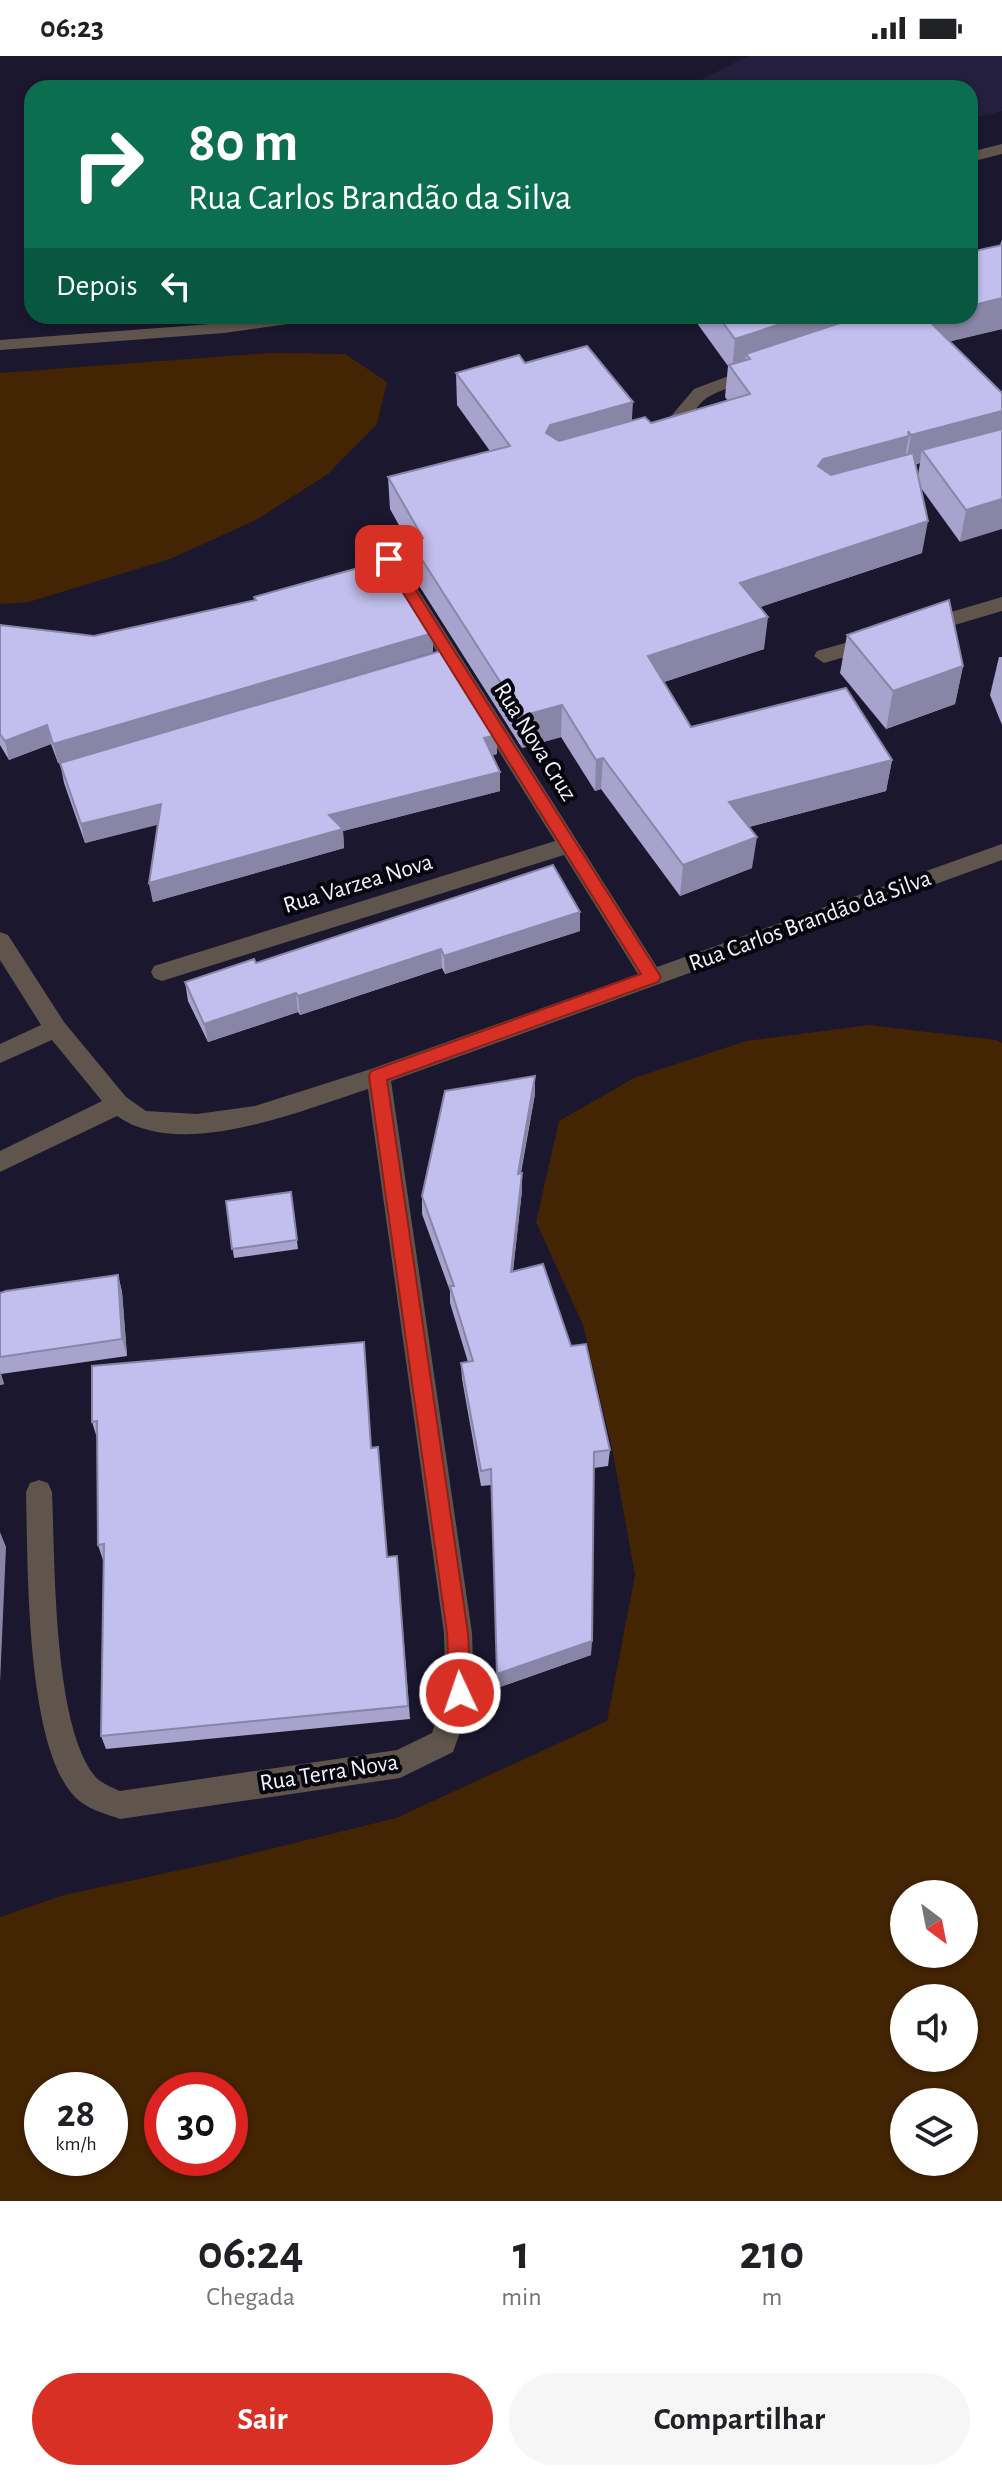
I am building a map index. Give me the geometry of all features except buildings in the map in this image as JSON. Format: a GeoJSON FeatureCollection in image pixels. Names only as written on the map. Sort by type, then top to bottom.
{"type":"FeatureCollection","features":[{"type":"Feature","properties":{"kind":"street"},"geometry":{"type":"LineString","coordinates":[[978,155],[1002,149]]}},
{"type":"Feature","properties":{"kind":"street"},"geometry":{"type":"LineString","coordinates":[[0,345],[253,324]]}},
{"type":"Feature","properties":{"kind":"street"},"geometry":{"type":"LineString","coordinates":[[641,441],[666,433],[700,393],[782,363]]}},
{"type":"Feature","properties":{"kind":"street","name":"Rua Nova Cruz"},"geometry":{"type":"LineString","coordinates":[[374,535],[443,660],[569,845],[652,977]]}},
{"type":"Feature","properties":{"kind":"street"},"geometry":{"type":"LineString","coordinates":[[824,656],[1002,604]]}},
{"type":"Feature","properties":{"kind":"street","name":"Rua Varzea Nova"},"geometry":{"type":"LineString","coordinates":[[162,972],[569,845]]}},
{"type":"Feature","properties":{"kind":"street","name":"Rua Carlos Brandão da Silva"},"geometry":{"type":"LineString","coordinates":[[118,1104],[141,1120],[197,1124],[255,1116],[378,1076],[1002,852]]}},
{"type":"Feature","properties":{"kind":"street"},"geometry":{"type":"LineString","coordinates":[[0,941],[56,1028],[118,1104],[0,1162]]}},
{"type":"Feature","properties":{"kind":"street"},"geometry":{"type":"LineString","coordinates":[[0,1054],[56,1028]]}},
{"type":"Feature","properties":{"kind":"street","name":"Rua Terra Nova"},"geometry":{"type":"LineString","coordinates":[[39,1492],[51,1699],[69,1761],[84,1788],[120,1805],[400,1764],[443,1742],[460,1693],[458,1633],[378,1076]]}},
{"type":"Feature","properties":{"kind":"shaded area"},"geometry":{"type":"Polygon","coordinates":[[[748,56],[1002,56],[1002,111],[978,117],[978,80],[701,80],[748,56]]]}},
{"type":"Feature","properties":{"kind":"shaded area"},"geometry":{"type":"Polygon","coordinates":[[[271,353],[345,354],[387,382],[377,424],[328,474],[258,519],[170,559],[29,602],[0,604],[0,373],[271,353]]]}},
{"type":"Feature","properties":{"kind":"shaded area"},"geometry":{"type":"Polygon","coordinates":[[[869,1025],[1002,1043],[1002,2201],[0,2201],[0,1917],[64,1895],[222,1861],[396,1818],[607,1721],[635,1575],[612,1448],[583,1325],[536,1222],[559,1121],[634,1078],[746,1041],[869,1025]]]}},
{"type":"Feature","properties":{"kind":"route"},"geometry":{"type":"LineString","coordinates":[[389,559],[652,977],[378,1076],[458,1633],[460,1693]]}}]}
